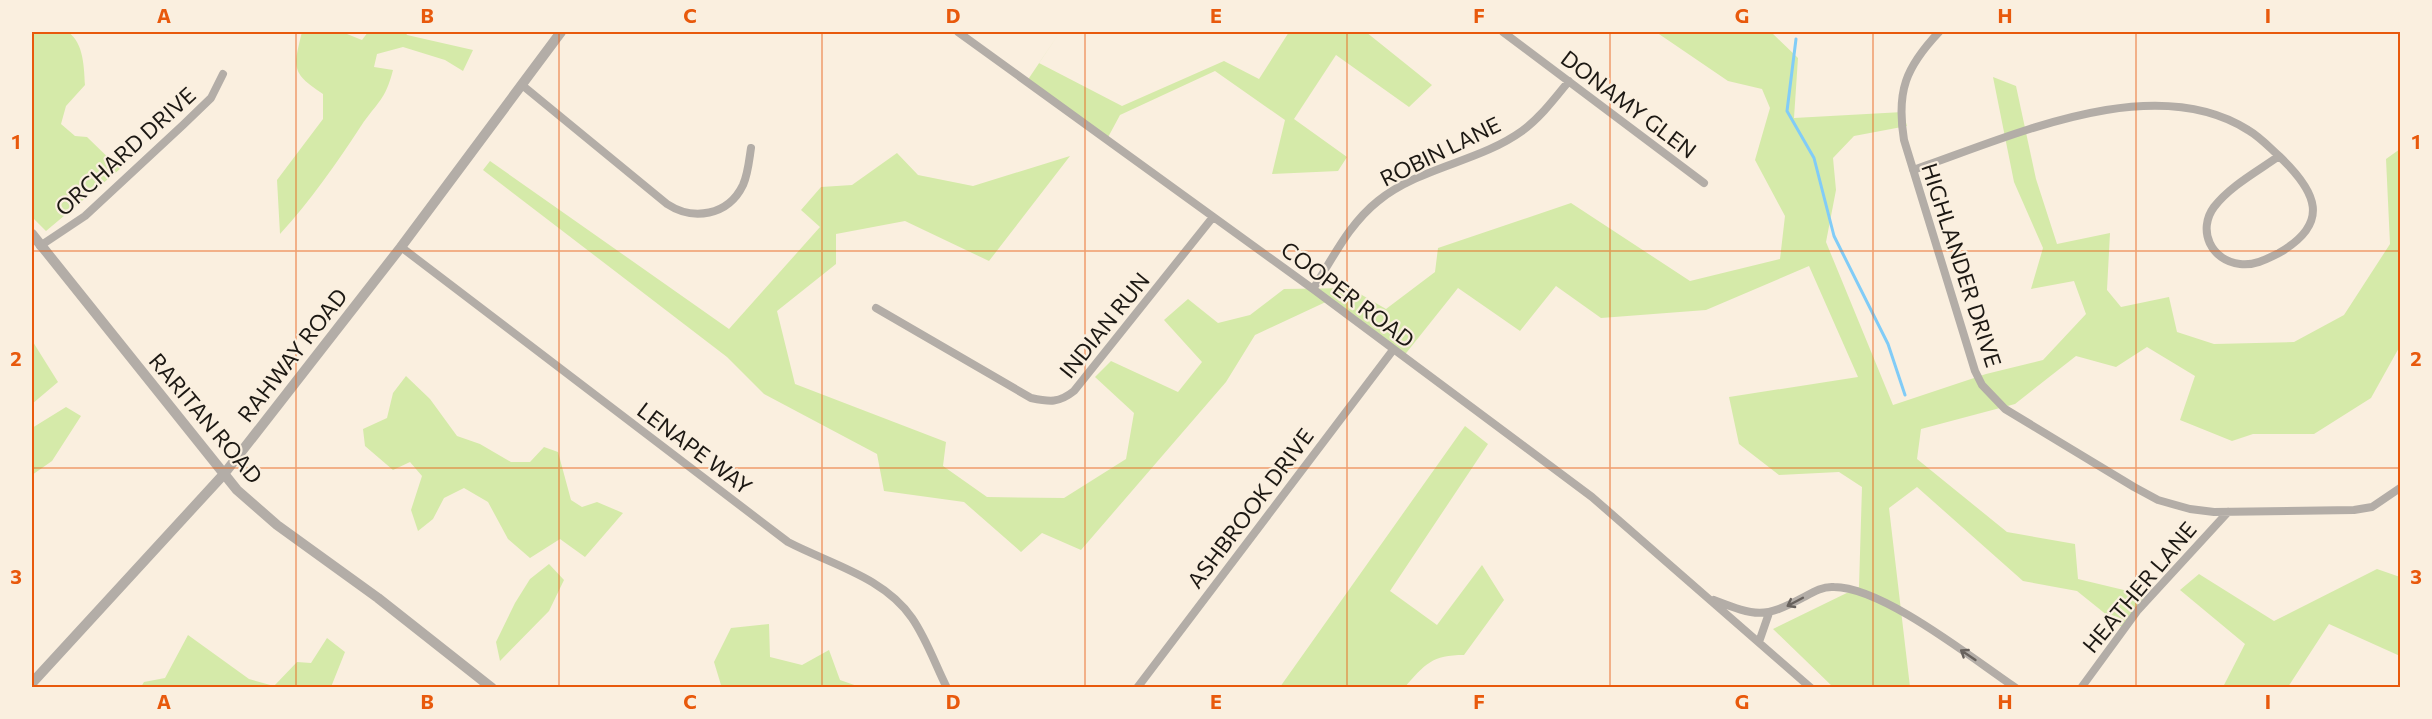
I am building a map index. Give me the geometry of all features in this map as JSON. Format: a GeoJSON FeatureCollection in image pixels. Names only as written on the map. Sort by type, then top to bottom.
{"type":"FeatureCollection","features":[{"type":"Feature","properties":{"kind":"street","name":"RAHWAY ROAD"},"geometry":{"type":"LineString","coordinates":[[32,683],[224,474],[401,247],[561,32]]}},
{"type":"Feature","properties":{"kind":"street","name":"COOPER ROAD"},"geometry":{"type":"LineString","coordinates":[[958,32],[1313,289],[1592,497],[1811,687]]}},
{"type":"Feature","properties":{"kind":"street","name":"DONAMY GLEN"},"geometry":{"type":"LineString","coordinates":[[1503,32],[1704,183]]}},
{"type":"Feature","properties":{"kind":"street","name":"HIGHLANDER DRIVE"},"geometry":{"type":"LineString","coordinates":[[1940,32],[1910,69],[1902,90],[1900,116],[1913,170],[1975,371],[1991,396],[2005,409],[2158,500],[2190,509],[2228,512],[2354,510],[2372,507],[2400,488]]}},
{"type":"Feature","properties":{"kind":"street","name":"ORCHARD DRIVE"},"geometry":{"type":"LineString","coordinates":[[40,246],[85,216],[212,98],[223,75]]}},
{"type":"Feature","properties":{"kind":"street","name":"ROBIN LANE"},"geometry":{"type":"LineString","coordinates":[[1313,289],[1358,219],[1380,199],[1402,185],[1501,143],[1522,131],[1569,81]]}},
{"type":"Feature","properties":{"kind":"street"},"geometry":{"type":"LineString","coordinates":[[522,85],[666,204],[685,213],[706,214],[733,200],[744,182],[751,148]]}},
{"type":"Feature","properties":{"kind":"street"},"geometry":{"type":"LineString","coordinates":[[1913,170],[2067,119],[2096,112],[2146,106],[2181,107],[2229,120],[2258,136],[2279,156],[2311,192],[2313,212],[2308,229],[2291,245],[2262,261],[2241,265],[2225,260],[2208,243],[2206,233],[2209,216],[2225,195],[2279,156]]}},
{"type":"Feature","properties":{"kind":"street","name":"INDIAN RUN"},"geometry":{"type":"LineString","coordinates":[[876,308],[1031,398],[1049,402],[1063,400],[1074,391],[1214,217]]}},
{"type":"Feature","properties":{"kind":"street","name":"RARITAN ROAD"},"geometry":{"type":"LineString","coordinates":[[32,234],[237,490],[277,525],[378,598],[492,687]]}},
{"type":"Feature","properties":{"kind":"street","name":"LENAPE WAY"},"geometry":{"type":"LineString","coordinates":[[401,247],[788,542],[816,557],[857,573],[902,605],[927,642],[947,687]]}},
{"type":"Feature","properties":{"kind":"street","name":"ASHBROOK DRIVE"},"geometry":{"type":"LineString","coordinates":[[1137,687],[1393,350]]}},
{"type":"Feature","properties":{"kind":"street","name":"HEATHER LANE"},"geometry":{"type":"LineString","coordinates":[[2081,687],[2138,610],[2228,512]]}},
{"type":"Feature","properties":{"kind":"street"},"geometry":{"type":"LineString","coordinates":[[1759,642],[1769,613],[1816,590],[1831,586],[1853,588],[1889,603],[2016,687]]}},
{"type":"Feature","properties":{"kind":"street","name":"COOPER ROAD"},"geometry":{"type":"LineString","coordinates":[[1708,598],[1743,611],[1769,613]]}},
{"type":"Feature","properties":{"kind":"green space"},"geometry":{"type":"Polygon","coordinates":[[[32,32],[68,32],[77,43],[82,56],[85,85],[66,106],[61,124],[75,136],[87,137],[120,169],[46,231],[32,217],[32,32]]]}},
{"type":"Feature","properties":{"kind":"green space"},"geometry":{"type":"Polygon","coordinates":[[[302,32],[342,32],[362,40],[368,32],[405,32],[407,35],[473,50],[463,71],[445,60],[403,47],[377,54],[374,67],[393,70],[384,95],[323,182],[280,234],[277,180],[323,119],[323,94],[305,81],[297,69],[297,54],[302,32]]]}},
{"type":"Feature","properties":{"kind":"green space"},"geometry":{"type":"Polygon","coordinates":[[[1289,32],[1366,32],[1432,85],[1409,107],[1336,55],[1294,119],[1347,157],[1338,171],[1272,174],[1285,120],[1215,71],[1120,115],[1106,141],[1025,84],[1039,63],[1122,106],[1224,61],[1259,79],[1289,32]]]}},
{"type":"Feature","properties":{"kind":"green space"},"geometry":{"type":"Polygon","coordinates":[[[1656,32],[1771,32],[1798,58],[1794,118],[1903,112],[1907,126],[1854,136],[1833,158],[1836,190],[1826,242],[1893,405],[1986,374],[2043,360],[2086,314],[2074,281],[2031,289],[2043,248],[2014,182],[1993,77],[2016,86],[2036,179],[2057,244],[2110,233],[2107,290],[2121,307],[2169,297],[2177,332],[2214,344],[2294,342],[2344,315],[2390,244],[2386,159],[2400,149],[2400,346],[2371,398],[2314,434],[2253,434],[2232,441],[2180,420],[2195,376],[2147,347],[2116,367],[2076,356],[2015,404],[1921,429],[1917,459],[2007,532],[2075,544],[2078,579],[2153,597],[2123,628],[2077,591],[2023,581],[1917,487],[1889,508],[1910,687],[1833,687],[1773,629],[1859,587],[1862,487],[1839,472],[1779,475],[1739,444],[1729,397],[1858,377],[1809,266],[1706,310],[1601,318],[1556,286],[1520,331],[1458,288],[1403,357],[1330,300],[1255,335],[1226,382],[1081,550],[1042,533],[1021,552],[964,502],[884,491],[877,454],[764,394],[727,357],[483,170],[490,161],[729,329],[820,227],[801,210],[821,187],[852,185],[897,153],[918,175],[973,186],[1070,156],[989,261],[905,221],[836,234],[836,264],[777,311],[795,384],[946,442],[943,466],[987,497],[1064,498],[1126,459],[1134,413],[1095,377],[1111,361],[1178,392],[1202,362],[1164,320],[1188,299],[1218,323],[1250,315],[1284,289],[1350,288],[1386,309],[1435,272],[1438,248],[1571,203],[1690,281],[1780,259],[1785,216],[1755,160],[1770,108],[1762,89],[1728,81],[1656,32]]]}},
{"type":"Feature","properties":{"kind":"green space"},"geometry":{"type":"Polygon","coordinates":[[[33,342],[58,382],[32,404],[32,346],[33,342]]]}},
{"type":"Feature","properties":{"kind":"green space"},"geometry":{"type":"Polygon","coordinates":[[[406,376],[430,399],[457,436],[480,444],[511,462],[530,462],[544,447],[558,452],[571,500],[582,507],[597,502],[623,513],[585,557],[560,539],[530,558],[508,539],[488,502],[464,488],[444,498],[433,519],[418,531],[411,510],[422,476],[410,462],[393,470],[365,446],[363,429],[387,418],[393,393],[406,376]]]}},
{"type":"Feature","properties":{"kind":"green space"},"geometry":{"type":"Polygon","coordinates":[[[66,407],[81,416],[52,461],[32,475],[32,428],[66,407]]]}},
{"type":"Feature","properties":{"kind":"green space"},"geometry":{"type":"Polygon","coordinates":[[[1465,426],[1488,444],[1390,591],[1437,625],[1482,565],[1504,600],[1464,655],[1453,655],[1430,662],[1405,687],[1280,687],[1465,426]]]}},
{"type":"Feature","properties":{"kind":"green space"},"geometry":{"type":"Polygon","coordinates":[[[549,564],[564,580],[549,611],[500,661],[496,642],[515,603],[530,579],[549,564]]]}},
{"type":"Feature","properties":{"kind":"green space"},"geometry":{"type":"Polygon","coordinates":[[[2377,569],[2400,577],[2400,656],[2329,624],[2288,687],[2223,687],[2245,644],[2180,590],[2199,574],[2274,621],[2377,569]]]}},
{"type":"Feature","properties":{"kind":"green space"},"geometry":{"type":"Polygon","coordinates":[[[769,624],[770,657],[802,665],[829,650],[840,680],[860,687],[727,688],[721,685],[714,662],[731,628],[769,624]]]}},
{"type":"Feature","properties":{"kind":"green space"},"geometry":{"type":"Polygon","coordinates":[[[188,635],[249,679],[274,686],[297,662],[311,663],[327,638],[345,652],[331,687],[141,687],[144,682],[165,678],[188,635]]]}},
{"type":"Feature","properties":{"kind":"waterway"},"geometry":{"type":"LineString","coordinates":[[1796,39],[1787,111],[1814,158],[1834,236],[1888,344],[1905,395]]}}]}
